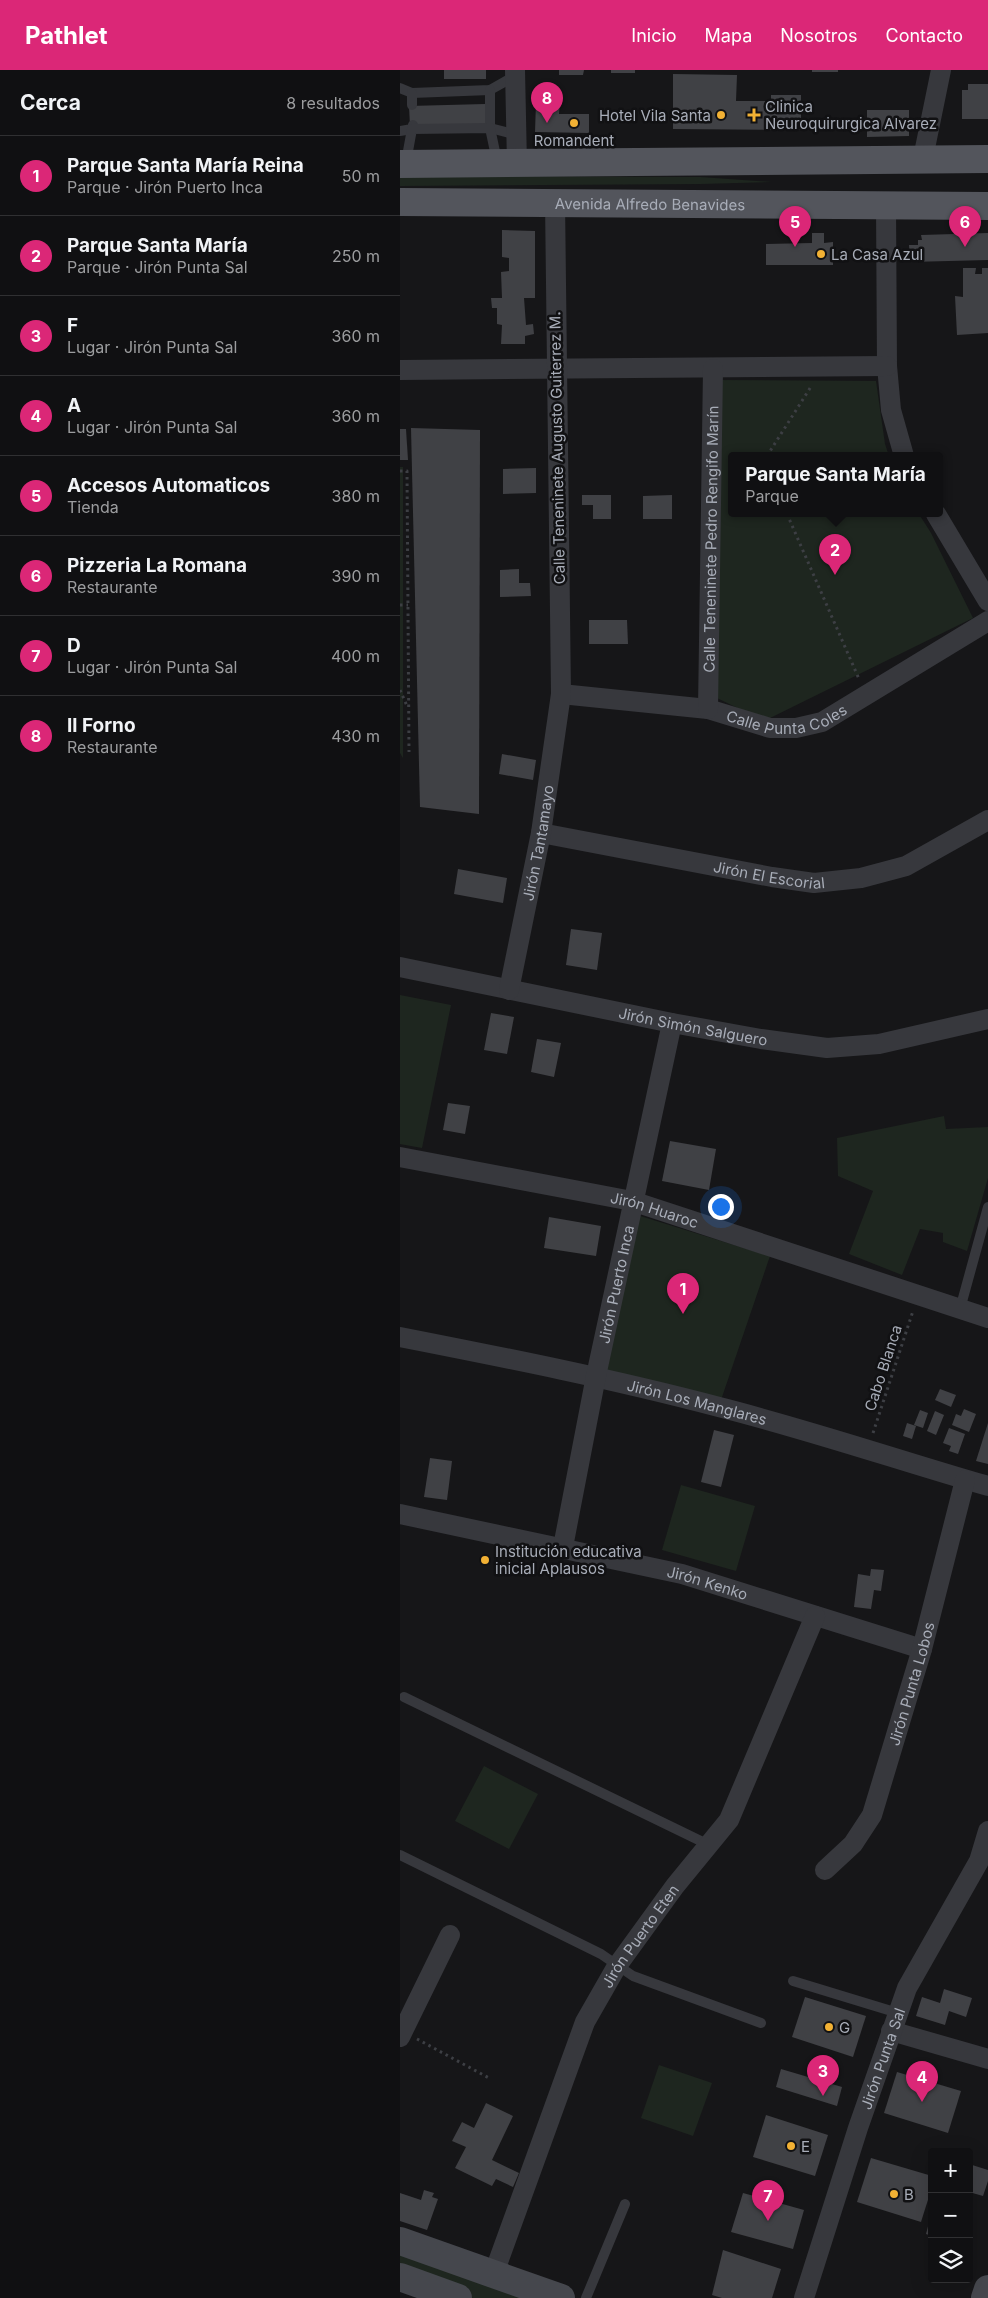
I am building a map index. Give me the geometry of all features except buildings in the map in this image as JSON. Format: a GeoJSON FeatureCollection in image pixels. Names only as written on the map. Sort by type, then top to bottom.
{"type":"FeatureCollection","features":[{"type":"Feature","properties":{"kind":"main road"},"geometry":{"type":"LineString","coordinates":[[403,164],[834,161],[923,158],[988,159]]}},
{"type":"Feature","properties":{"kind":"main road"},"geometry":{"type":"LineString","coordinates":[[834,161],[896,176],[988,175]]}},
{"type":"Feature","properties":{"kind":"main road","name":"Avenida Alfredo Benavides"},"geometry":{"type":"LineString","coordinates":[[894,205],[948,191],[988,191]]}},
{"type":"Feature","properties":{"kind":"main road","name":"Avenida Alfredo Benavides"},"geometry":{"type":"LineString","coordinates":[[400,202],[555,201],[988,206]]}},
{"type":"Feature","properties":{"kind":"main road"},"geometry":{"type":"LineString","coordinates":[[400,2241],[557,2297]]}},
{"type":"Feature","properties":{"kind":"main road"},"geometry":{"type":"LineString","coordinates":[[405,2285],[458,2298]]}},
{"type":"Feature","properties":{"kind":"main road"},"geometry":{"type":"LineString","coordinates":[[985,2298],[988,2289]]}},
{"type":"Feature","properties":{"kind":"street"},"geometry":{"type":"LineString","coordinates":[[923,158],[941,70]]}},
{"type":"Feature","properties":{"kind":"street"},"geometry":{"type":"LineString","coordinates":[[508,164],[517,135],[515,73]]}},
{"type":"Feature","properties":{"kind":"street","name":"Calle Teneninete Augusto Guiterrez M."},"geometry":{"type":"LineString","coordinates":[[555,201],[561,694]]}},
{"type":"Feature","properties":{"kind":"street"},"geometry":{"type":"LineString","coordinates":[[894,205],[887,366],[891,410],[903,452]]}},
{"type":"Feature","properties":{"kind":"street"},"geometry":{"type":"LineString","coordinates":[[400,370],[556,371],[887,366]]}},
{"type":"Feature","properties":{"kind":"street","name":"Calle Teneninete Pedro Rengifo Marín"},"geometry":{"type":"LineString","coordinates":[[708,709],[712,369]]}},
{"type":"Feature","properties":{"kind":"street"},"geometry":{"type":"LineString","coordinates":[[938,517],[988,601]]}},
{"type":"Feature","properties":{"kind":"street","name":"Calle Punta Coles"},"geometry":{"type":"LineString","coordinates":[[561,694],[708,709],[770,728],[796,728],[822,722],[988,621]]}},
{"type":"Feature","properties":{"kind":"street","name":"Jirón Tantamayo"},"geometry":{"type":"LineString","coordinates":[[509,990],[541,833],[561,694]]}},
{"type":"Feature","properties":{"kind":"street","name":"Jirón El Escorial"},"geometry":{"type":"LineString","coordinates":[[541,833],[772,877],[814,883],[861,878],[906,866],[988,820]]}},
{"type":"Feature","properties":{"kind":"street","name":"Jirón Simón Salguero"},"geometry":{"type":"LineString","coordinates":[[400,967],[672,1023],[761,1039],[827,1048],[879,1044],[988,1019]]}},
{"type":"Feature","properties":{"kind":"street","name":"Jirón Puerto Inca"},"geometry":{"type":"LineString","coordinates":[[563,1547],[632,1201],[672,1023]]}},
{"type":"Feature","properties":{"kind":"street","name":"Jirón Huaroc"},"geometry":{"type":"LineString","coordinates":[[400,1157],[632,1201],[988,1318]]}},
{"type":"Feature","properties":{"kind":"street","name":"Jirón Los Manglares"},"geometry":{"type":"LineString","coordinates":[[400,1338],[596,1376],[720,1407],[869,1448],[988,1486]]}},
{"type":"Feature","properties":{"kind":"street","name":"Jirón Punta Lobos"},"geometry":{"type":"LineString","coordinates":[[825,1870],[854,1844],[872,1815],[922,1649],[965,1480]]}},
{"type":"Feature","properties":{"kind":"street","name":"Jirón Kenko"},"geometry":{"type":"LineString","coordinates":[[400,1514],[563,1547],[682,1574],[922,1649]]}},
{"type":"Feature","properties":{"kind":"street","name":"Jirón Puerto Eten"},"geometry":{"type":"LineString","coordinates":[[494,2273],[585,2022],[617,1966],[675,1886],[729,1820],[815,1616]]}},
{"type":"Feature","properties":{"kind":"street","name":"Jirón Punta Sal"},"geometry":{"type":"LineString","coordinates":[[804,2298],[907,1988],[979,1861],[988,1831]]}},
{"type":"Feature","properties":{"kind":"street"},"geometry":{"type":"LineString","coordinates":[[402,2034],[450,1935]]}},
{"type":"Feature","properties":{"kind":"street"},"geometry":{"type":"LineString","coordinates":[[895,2022],[988,2060]]}},
{"type":"Feature","properties":{"kind":"lane"},"geometry":{"type":"LineString","coordinates":[[400,88],[412,93],[490,90],[515,73]]}},
{"type":"Feature","properties":{"kind":"lane"},"geometry":{"type":"LineString","coordinates":[[490,90],[490,128],[508,164]]}},
{"type":"Feature","properties":{"kind":"lane"},"geometry":{"type":"LineString","coordinates":[[412,93],[412,105]]}},
{"type":"Feature","properties":{"kind":"lane"},"geometry":{"type":"LineString","coordinates":[[400,130],[413,127],[490,128],[517,135]]}},
{"type":"Feature","properties":{"kind":"lane"},"geometry":{"type":"LineString","coordinates":[[403,164],[413,127]]}},
{"type":"Feature","properties":{"kind":"lane"},"geometry":{"type":"LineString","coordinates":[[960,1309],[988,1207]]}},
{"type":"Feature","properties":{"kind":"lane"},"geometry":{"type":"LineString","coordinates":[[404,1697],[709,1846]]}},
{"type":"Feature","properties":{"kind":"lane"},"geometry":{"type":"LineString","coordinates":[[400,1855],[601,1954],[633,1976],[761,2023]]}},
{"type":"Feature","properties":{"kind":"lane"},"geometry":{"type":"LineString","coordinates":[[793,1981],[895,2022]]}},
{"type":"Feature","properties":{"kind":"lane"},"geometry":{"type":"LineString","coordinates":[[586,2298],[625,2204]]}},
{"type":"Feature","properties":{"kind":"path"},"geometry":{"type":"LineString","coordinates":[[770,452],[824,368]]}},
{"type":"Feature","properties":{"kind":"path"},"geometry":{"type":"LineString","coordinates":[[400,470],[407,470],[409,752]]}},
{"type":"Feature","properties":{"kind":"path"},"geometry":{"type":"LineString","coordinates":[[788,517],[867,695]]}},
{"type":"Feature","properties":{"kind":"path"},"geometry":{"type":"LineString","coordinates":[[400,605],[408,605]]}},
{"type":"Feature","properties":{"kind":"path"},"geometry":{"type":"LineString","coordinates":[[400,690],[408,708]]}},
{"type":"Feature","properties":{"kind":"path","name":"Cabo Blanca"},"geometry":{"type":"LineString","coordinates":[[869,1448],[918,1295]]}},
{"type":"Feature","properties":{"kind":"path"},"geometry":{"type":"LineString","coordinates":[[402,2034],[489,2078]]}},
{"type":"Feature","properties":{"kind":"shaded area"},"geometry":{"type":"Polygon","coordinates":[[[400,176],[701,177],[772,182],[400,186],[400,176]]]}},
{"type":"Feature","properties":{"kind":"shaded area"},"geometry":{"type":"Polygon","coordinates":[[[718,380],[876,381],[888,452],[728,452],[728,517],[921,517],[931,533],[973,618],[764,721],[717,698],[718,380]]]}},
{"type":"Feature","properties":{"kind":"shaded area"},"geometry":{"type":"Polygon","coordinates":[[[400,467],[403,467],[403,758],[400,753],[400,467]]]}},
{"type":"Feature","properties":{"kind":"shaded area"},"geometry":{"type":"Polygon","coordinates":[[[400,995],[451,1005],[422,1148],[400,1144],[400,995]]]}},
{"type":"Feature","properties":{"kind":"shaded area"},"geometry":{"type":"Polygon","coordinates":[[[944,1116],[946,1129],[988,1127],[988,1178],[967,1251],[943,1242],[943,1233],[920,1229],[902,1275],[849,1254],[873,1191],[838,1176],[837,1138],[944,1116]]]}},
{"type":"Feature","properties":{"kind":"shaded area"},"geometry":{"type":"Polygon","coordinates":[[[637,1215],[770,1256],[721,1400],[602,1372],[637,1215]]]}},
{"type":"Feature","properties":{"kind":"shaded area"},"geometry":{"type":"Polygon","coordinates":[[[681,1485],[755,1506],[736,1571],[662,1550],[681,1485]]]}},
{"type":"Feature","properties":{"kind":"shaded area"},"geometry":{"type":"Polygon","coordinates":[[[484,1766],[538,1794],[509,1849],[455,1821],[484,1766]]]}},
{"type":"Feature","properties":{"kind":"shaded area"},"geometry":{"type":"Polygon","coordinates":[[[659,2065],[712,2083],[693,2136],[641,2118],[659,2065]]]}},
{"type":"Feature","properties":{"kind":"shaded area"},"geometry":{"type":"Polygon","coordinates":[[[400,2249],[538,2298],[473,2298],[400,2271],[400,2249]]]}},
{"type":"Feature","properties":{"kind":"place","name":"Hotel Vila Santa"},"geometry":{"type":"Point","coordinates":[721,115]}},
{"type":"Feature","properties":{"kind":"place","name":"Clinica Neuroquirurgica Alvarez"},"geometry":{"type":"Point","coordinates":[754,115]}},
{"type":"Feature","properties":{"kind":"place","name":"Il Forno"},"geometry":{"type":"Point","coordinates":[547,123]}},
{"type":"Feature","properties":{"kind":"place","name":"Romandent"},"geometry":{"type":"Point","coordinates":[574,123]}},
{"type":"Feature","properties":{"kind":"place","name":"Accesos Automaticos"},"geometry":{"type":"Point","coordinates":[795,247]}},
{"type":"Feature","properties":{"kind":"place","name":"Pizzeria La Romana"},"geometry":{"type":"Point","coordinates":[965,247]}},
{"type":"Feature","properties":{"kind":"place","name":"La Casa Azul"},"geometry":{"type":"Point","coordinates":[821,254]}},
{"type":"Feature","properties":{"kind":"place","name":"Parque Santa María"},"geometry":{"type":"Point","coordinates":[835,575]}},
{"type":"Feature","properties":{"kind":"place","name":"Parque Santa María Reina"},"geometry":{"type":"Point","coordinates":[683,1314]}},
{"type":"Feature","properties":{"kind":"place","name":"Institución educativa inicial Aplausos"},"geometry":{"type":"Point","coordinates":[485,1560]}},
{"type":"Feature","properties":{"kind":"place","name":"G"},"geometry":{"type":"Point","coordinates":[829,2027]}},
{"type":"Feature","properties":{"kind":"place","name":"F"},"geometry":{"type":"Point","coordinates":[823,2096]}},
{"type":"Feature","properties":{"kind":"place","name":"A"},"geometry":{"type":"Point","coordinates":[922,2102]}},
{"type":"Feature","properties":{"kind":"place","name":"E"},"geometry":{"type":"Point","coordinates":[791,2146]}},
{"type":"Feature","properties":{"kind":"place","name":"B"},"geometry":{"type":"Point","coordinates":[894,2194]}},
{"type":"Feature","properties":{"kind":"place","name":"D"},"geometry":{"type":"Point","coordinates":[768,2221]}}]}
